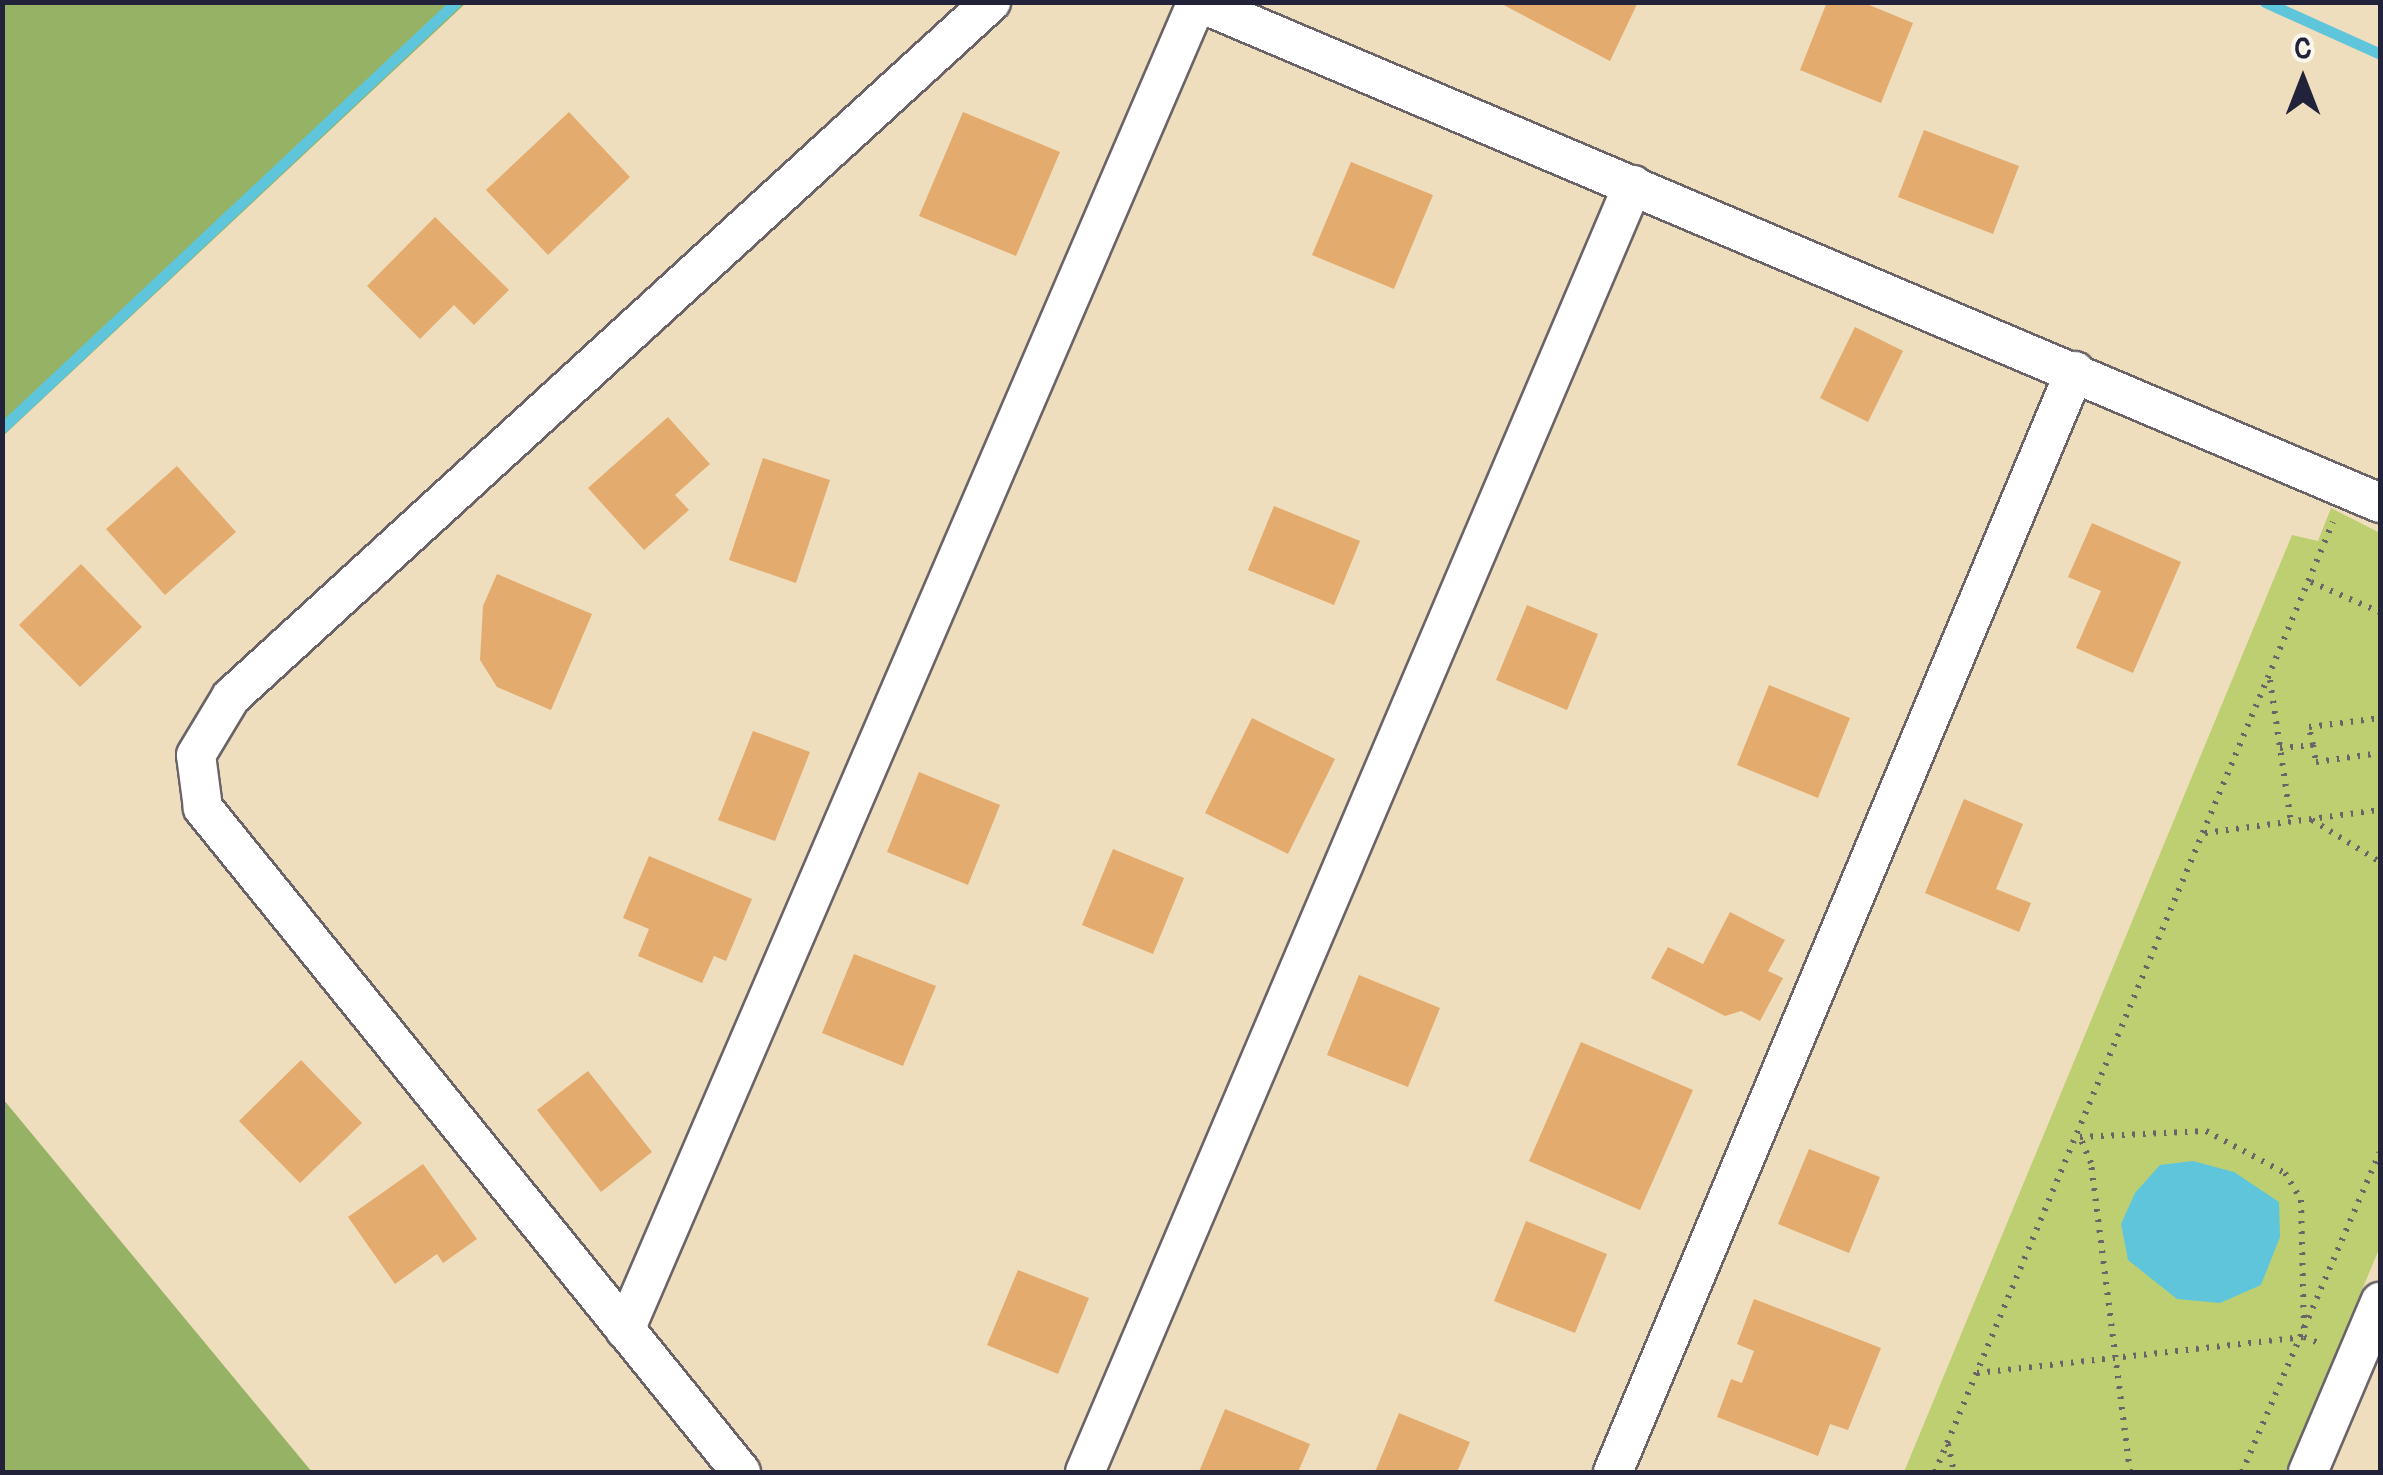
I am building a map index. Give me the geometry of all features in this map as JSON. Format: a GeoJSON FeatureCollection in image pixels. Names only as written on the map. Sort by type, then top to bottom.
{"type":"FeatureCollection","features":[{"type":"Feature","properties":{"kind":"street"},"geometry":{"type":"LineString","coordinates":[[741,1472],[203,808],[196,756],[231,697],[990,2]]}},
{"type":"Feature","properties":{"kind":"street"},"geometry":{"type":"LineString","coordinates":[[624,1330],[1197,2],[2075,370],[2364,496]]}},
{"type":"Feature","properties":{"kind":"street"},"geometry":{"type":"LineString","coordinates":[[1085,1472],[1633,185]]}},
{"type":"Feature","properties":{"kind":"street"},"geometry":{"type":"LineString","coordinates":[[1612,1472],[2075,370]]}},
{"type":"Feature","properties":{"kind":"street"},"geometry":{"type":"LineString","coordinates":[[2308,1472],[2380,1302]]}},
{"type":"Feature","properties":{"kind":"path"},"geometry":{"type":"LineString","coordinates":[[1935,1472],[2311,582],[2364,496]]}},
{"type":"Feature","properties":{"kind":"path"},"geometry":{"type":"LineString","coordinates":[[2311,582],[2380,612]]}},
{"type":"Feature","properties":{"kind":"path"},"geometry":{"type":"LineString","coordinates":[[2270,678],[2291,822]]}},
{"type":"Feature","properties":{"kind":"path"},"geometry":{"type":"LineString","coordinates":[[2380,718],[2309,728],[2316,762],[2380,752]]}},
{"type":"Feature","properties":{"kind":"path"},"geometry":{"type":"LineString","coordinates":[[2280,748],[2313,745]]}},
{"type":"Feature","properties":{"kind":"path"},"geometry":{"type":"LineString","coordinates":[[2204,833],[2380,810]]}},
{"type":"Feature","properties":{"kind":"path"},"geometry":{"type":"LineString","coordinates":[[2310,819],[2380,862]]}},
{"type":"Feature","properties":{"kind":"path"},"geometry":{"type":"LineString","coordinates":[[2080,1136],[2206,1131],[2285,1173],[2300,1200],[2304,1336]]}},
{"type":"Feature","properties":{"kind":"path"},"geometry":{"type":"LineString","coordinates":[[2080,1136],[2091,1163],[2130,1472]]}},
{"type":"Feature","properties":{"kind":"path"},"geometry":{"type":"LineString","coordinates":[[2242,1472],[2304,1336],[2380,1152]]}},
{"type":"Feature","properties":{"kind":"path"},"geometry":{"type":"LineString","coordinates":[[1976,1373],[2304,1336],[2356,1359]]}},
{"type":"Feature","properties":{"kind":"path"},"geometry":{"type":"LineString","coordinates":[[1948,1442],[1954,1472]]}},
{"type":"Feature","properties":{"kind":"green space"},"geometry":{"type":"Polygon","coordinates":[[[3,2],[466,2],[466,3],[3,436],[3,2]]]}},
{"type":"Feature","properties":{"kind":"green space"},"geometry":{"type":"Polygon","coordinates":[[[2331,508],[2380,533],[2380,1247],[2285,1472],[1904,1472],[2292,535],[2318,541],[2331,508]]]}},
{"type":"Feature","properties":{"kind":"green space"},"geometry":{"type":"Polygon","coordinates":[[[3,1099],[312,1472],[3,1472],[3,1099]]]}},
{"type":"Feature","properties":{"kind":"water"},"geometry":{"type":"Polygon","coordinates":[[[2193,1161],[2234,1172],[2279,1202],[2280,1237],[2261,1285],[2220,1303],[2177,1299],[2128,1260],[2121,1224],[2135,1193],[2160,1165],[2193,1161]]]}},
{"type":"Feature","properties":{"kind":"building"},"geometry":{"type":"Polygon","coordinates":[[[1498,2],[1638,2],[1610,61],[1498,2]]]}},
{"type":"Feature","properties":{"kind":"building"},"geometry":{"type":"Polygon","coordinates":[[[1827,2],[1862,2],[1913,23],[1881,103],[1800,70],[1827,2]]]}},
{"type":"Feature","properties":{"kind":"building"},"geometry":{"type":"Polygon","coordinates":[[[569,112],[630,177],[548,255],[486,190],[569,112]]]}},
{"type":"Feature","properties":{"kind":"building"},"geometry":{"type":"Polygon","coordinates":[[[963,112],[1060,152],[1016,256],[919,216],[963,112]]]}},
{"type":"Feature","properties":{"kind":"building"},"geometry":{"type":"Polygon","coordinates":[[[1924,130],[2019,166],[1993,234],[1898,197],[1924,130]]]}},
{"type":"Feature","properties":{"kind":"building"},"geometry":{"type":"Polygon","coordinates":[[[1351,162],[1433,195],[1394,289],[1312,255],[1351,162]]]}},
{"type":"Feature","properties":{"kind":"building"},"geometry":{"type":"Polygon","coordinates":[[[435,217],[509,290],[474,325],[454,305],[420,339],[367,286],[435,217]]]}},
{"type":"Feature","properties":{"kind":"building"},"geometry":{"type":"Polygon","coordinates":[[[1855,327],[1903,351],[1868,422],[1820,398],[1855,327]]]}},
{"type":"Feature","properties":{"kind":"building"},"geometry":{"type":"Polygon","coordinates":[[[668,417],[710,464],[675,495],[689,510],[644,550],[588,488],[668,417]]]}},
{"type":"Feature","properties":{"kind":"building"},"geometry":{"type":"Polygon","coordinates":[[[763,458],[830,480],[796,583],[729,560],[763,458]]]}},
{"type":"Feature","properties":{"kind":"building"},"geometry":{"type":"Polygon","coordinates":[[[177,466],[236,532],[165,595],[106,529],[177,466]]]}},
{"type":"Feature","properties":{"kind":"building"},"geometry":{"type":"Polygon","coordinates":[[[1274,506],[1360,541],[1334,605],[1248,570],[1274,506]]]}},
{"type":"Feature","properties":{"kind":"building"},"geometry":{"type":"Polygon","coordinates":[[[2092,523],[2181,562],[2133,673],[2076,648],[2101,591],[2068,577],[2092,523]]]}},
{"type":"Feature","properties":{"kind":"building"},"geometry":{"type":"Polygon","coordinates":[[[81,564],[142,627],[80,687],[19,625],[81,564]]]}},
{"type":"Feature","properties":{"kind":"building"},"geometry":{"type":"Polygon","coordinates":[[[497,574],[592,614],[551,710],[497,687],[480,660],[483,606],[497,574]]]}},
{"type":"Feature","properties":{"kind":"building"},"geometry":{"type":"Polygon","coordinates":[[[1527,605],[1598,634],[1567,710],[1496,680],[1527,605]]]}},
{"type":"Feature","properties":{"kind":"building"},"geometry":{"type":"Polygon","coordinates":[[[1769,685],[1850,718],[1818,798],[1737,765],[1769,685]]]}},
{"type":"Feature","properties":{"kind":"building"},"geometry":{"type":"Polygon","coordinates":[[[1252,718],[1335,759],[1288,854],[1205,813],[1252,718]]]}},
{"type":"Feature","properties":{"kind":"building"},"geometry":{"type":"Polygon","coordinates":[[[753,731],[810,752],[775,841],[718,820],[753,731]]]}},
{"type":"Feature","properties":{"kind":"building"},"geometry":{"type":"Polygon","coordinates":[[[919,772],[1000,805],[968,885],[887,852],[919,772]]]}},
{"type":"Feature","properties":{"kind":"building"},"geometry":{"type":"Polygon","coordinates":[[[1964,799],[2023,824],[1996,889],[2031,903],[2019,932],[1925,893],[1964,799]]]}},
{"type":"Feature","properties":{"kind":"building"},"geometry":{"type":"Polygon","coordinates":[[[1113,849],[1184,878],[1153,954],[1082,925],[1113,849]]]}},
{"type":"Feature","properties":{"kind":"building"},"geometry":{"type":"Polygon","coordinates":[[[649,856],[752,899],[726,961],[714,956],[702,983],[638,956],[649,929],[623,918],[649,856]]]}},
{"type":"Feature","properties":{"kind":"building"},"geometry":{"type":"Polygon","coordinates":[[[1730,912],[1785,940],[1768,971],[1783,978],[1760,1021],[1741,1011],[1725,1016],[1651,978],[1668,947],[1703,964],[1730,912]]]}},
{"type":"Feature","properties":{"kind":"building"},"geometry":{"type":"Polygon","coordinates":[[[854,954],[936,986],[903,1066],[822,1033],[854,954]]]}},
{"type":"Feature","properties":{"kind":"building"},"geometry":{"type":"Polygon","coordinates":[[[1359,975],[1440,1008],[1408,1087],[1327,1055],[1359,975]]]}},
{"type":"Feature","properties":{"kind":"building"},"geometry":{"type":"Polygon","coordinates":[[[1581,1042],[1693,1090],[1640,1210],[1529,1161],[1581,1042]]]}},
{"type":"Feature","properties":{"kind":"building"},"geometry":{"type":"Polygon","coordinates":[[[301,1060],[362,1123],[300,1183],[239,1121],[301,1060]]]}},
{"type":"Feature","properties":{"kind":"building"},"geometry":{"type":"Polygon","coordinates":[[[588,1071],[652,1152],[601,1192],[537,1110],[588,1071]]]}},
{"type":"Feature","properties":{"kind":"building"},"geometry":{"type":"Polygon","coordinates":[[[1809,1149],[1880,1177],[1849,1253],[1778,1224],[1809,1149]]]}},
{"type":"Feature","properties":{"kind":"building"},"geometry":{"type":"Polygon","coordinates":[[[423,1164],[477,1239],[443,1263],[437,1254],[395,1284],[348,1217],[423,1164]]]}},
{"type":"Feature","properties":{"kind":"building"},"geometry":{"type":"Polygon","coordinates":[[[1526,1221],[1607,1254],[1575,1333],[1494,1301],[1526,1221]]]}},
{"type":"Feature","properties":{"kind":"building"},"geometry":{"type":"Polygon","coordinates":[[[1018,1270],[1089,1298],[1058,1374],[987,1345],[1018,1270]]]}},
{"type":"Feature","properties":{"kind":"building"},"geometry":{"type":"Polygon","coordinates":[[[1754,1299],[1881,1348],[1848,1430],[1830,1424],[1818,1456],[1717,1417],[1731,1379],[1742,1383],[1754,1351],[1737,1344],[1754,1299]]]}},
{"type":"Feature","properties":{"kind":"building"},"geometry":{"type":"Polygon","coordinates":[[[1225,1409],[1310,1444],[1298,1472],[1199,1472],[1225,1409]]]}},
{"type":"Feature","properties":{"kind":"building"},"geometry":{"type":"Polygon","coordinates":[[[1399,1413],[1470,1442],[1457,1472],[1375,1472],[1399,1413]]]}},
{"type":"Feature","properties":{"kind":"waterway"},"geometry":{"type":"LineString","coordinates":[[2,428],[456,2]]}},
{"type":"Feature","properties":{"kind":"waterway"},"geometry":{"type":"LineString","coordinates":[[2265,2],[2380,54]]}}]}
